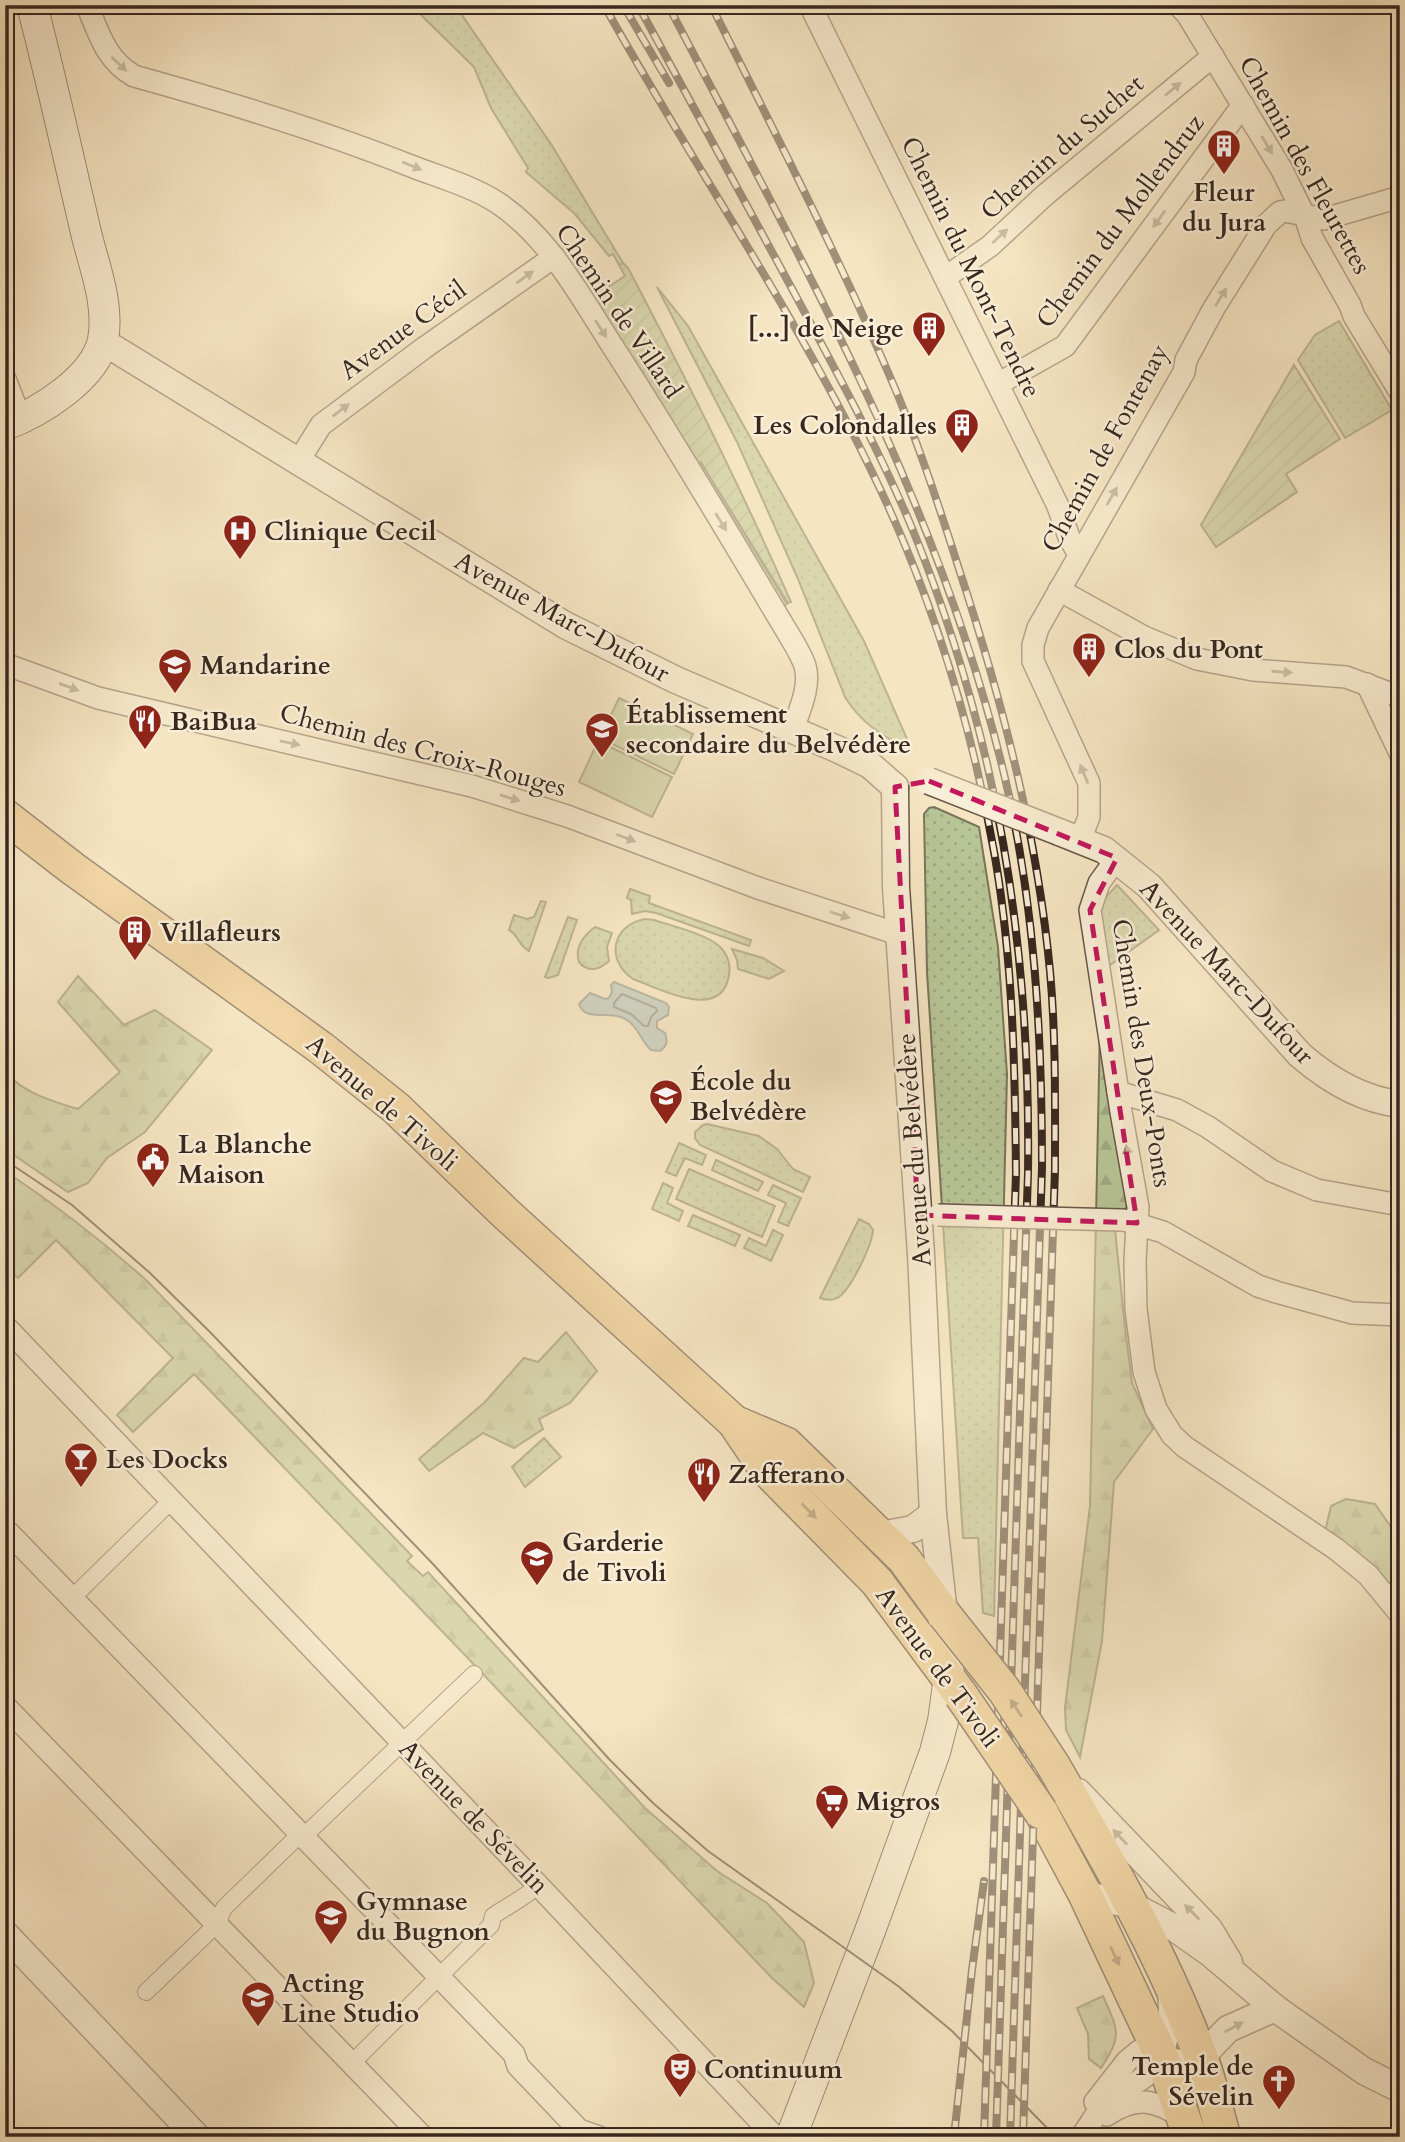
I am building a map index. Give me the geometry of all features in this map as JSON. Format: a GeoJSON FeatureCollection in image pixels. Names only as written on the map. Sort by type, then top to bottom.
{"type":"FeatureCollection","features":[{"type":"Feature","properties":{"kind":"main road"},"geometry":{"type":"LineString","coordinates":[[13,423],[65,392],[95,357],[102,341],[105,306],[32,5]]}},
{"type":"Feature","properties":{"kind":"main road","name":"Avenue de Tivoli"},"geometry":{"type":"LineString","coordinates":[[5,816],[72,868],[312,1041],[396,1108],[504,1212],[734,1422],[765,1468],[877,1583],[955,1687],[1041,1812],[1085,1894]]}},
{"type":"Feature","properties":{"kind":"main road","name":"Avenue de Tivoli"},"geometry":{"type":"LineString","coordinates":[[734,1422],[786,1444],[904,1559],[1004,1690],[1054,1765],[1133,1906]]}},
{"type":"Feature","properties":{"kind":"main road","name":"Avenue du Belvédère"},"geometry":{"type":"LineString","coordinates":[[944,1614],[955,1687]]}},
{"type":"Feature","properties":{"kind":"main road"},"geometry":{"type":"LineString","coordinates":[[791,2137],[926,1780],[955,1687]]}},
{"type":"Feature","properties":{"kind":"main road"},"geometry":{"type":"LineString","coordinates":[[1085,1894],[1162,2057],[1187,2127]]}},
{"type":"Feature","properties":{"kind":"main road"},"geometry":{"type":"LineString","coordinates":[[1133,1906],[1201,2057],[1224,2137]]}},
{"type":"Feature","properties":{"kind":"street","name":"Chemin de Villard"},"geometry":{"type":"LineString","coordinates":[[87,5],[105,49],[122,69],[134,76],[331,135],[472,190],[498,204],[534,234],[554,257],[634,379],[805,666],[805,691],[793,730]]}},
{"type":"Feature","properties":{"kind":"street","name":"Chemin du Mont-Tendre"},"geometry":{"type":"LineString","coordinates":[[810,5],[946,277],[1057,504],[1079,555]]}},
{"type":"Feature","properties":{"kind":"street","name":"Chemin des Fleurettes"},"geometry":{"type":"LineString","coordinates":[[1178,5],[1213,56],[1282,170],[1315,243],[1354,316],[1400,392]]}},
{"type":"Feature","properties":{"kind":"street","name":"Chemin du Suchet"},"geometry":{"type":"LineString","coordinates":[[946,277],[990,246],[1045,195],[1213,56]]}},
{"type":"Feature","properties":{"kind":"street","name":"Chemin du Mollendruz"},"geometry":{"type":"LineString","coordinates":[[998,384],[1065,346],[1242,105]]}},
{"type":"Feature","properties":{"kind":"street","name":"Chemin de Fontenay"},"geometry":{"type":"LineString","coordinates":[[1070,836],[1089,817],[1089,783],[1042,683],[1032,653],[1038,628],[1184,372],[1186,360],[1214,308],[1266,225],[1280,212],[1292,211],[1324,219],[1400,197]]}},
{"type":"Feature","properties":{"kind":"street","name":"Avenue Cécil"},"geometry":{"type":"LineString","coordinates":[[298,462],[321,425],[435,340],[554,257]]}},
{"type":"Feature","properties":{"kind":"street","name":"Avenue Marc-Dufour"},"geometry":{"type":"LineString","coordinates":[[102,341],[565,625],[676,680],[870,765],[895,787],[914,781],[929,781],[1070,836],[1117,858],[1163,900],[1300,1055],[1350,1090],[1400,1104]]}},
{"type":"Feature","properties":{"kind":"street"},"geometry":{"type":"LineString","coordinates":[[5,379],[13,423]]}},
{"type":"Feature","properties":{"kind":"street"},"geometry":{"type":"LineString","coordinates":[[1059,590],[1144,637],[1196,659],[1253,670],[1346,677],[1400,696]]}},
{"type":"Feature","properties":{"kind":"street","name":"Chemin des Croix-Rouges"},"geometry":{"type":"LineString","coordinates":[[5,664],[98,698],[462,783],[566,816],[758,888],[901,935]]}},
{"type":"Feature","properties":{"kind":"street"},"geometry":{"type":"LineString","coordinates":[[1367,684],[1400,753]]}},
{"type":"Feature","properties":{"kind":"street","name":"Avenue du Belvédère"},"geometry":{"type":"LineString","coordinates":[[895,787],[896,887],[928,1215],[933,1514],[944,1614]]}},
{"type":"Feature","properties":{"kind":"street","name":"Chemin des Deux-Ponts"},"geometry":{"type":"LineString","coordinates":[[1117,858],[1099,883],[1090,910],[1138,1207],[1129,1221],[1144,1373],[1163,1422],[1185,1447],[1336,1549],[1368,1575],[1400,1614]]}},
{"type":"Feature","properties":{"kind":"street"},"geometry":{"type":"LineString","coordinates":[[1118,1092],[1177,1110],[1209,1127],[1272,1171],[1317,1190],[1400,1205]]}},
{"type":"Feature","properties":{"kind":"street"},"geometry":{"type":"LineString","coordinates":[[928,1215],[1129,1221],[1163,1232],[1258,1286],[1352,1313],[1400,1315]]}},
{"type":"Feature","properties":{"kind":"street","name":"Avenue de Sévelin"},"geometry":{"type":"LineString","coordinates":[[5,1326],[403,1742],[775,2137]]}},
{"type":"Feature","properties":{"kind":"street"},"geometry":{"type":"LineString","coordinates":[[72,1598],[172,1500]]}},
{"type":"Feature","properties":{"kind":"street"},"geometry":{"type":"LineString","coordinates":[[881,1535],[913,1529],[933,1514]]}},
{"type":"Feature","properties":{"kind":"street"},"geometry":{"type":"LineString","coordinates":[[7,1536],[72,1598],[440,1977],[514,2054],[518,2066],[579,2130],[599,2137]]}},
{"type":"Feature","properties":{"kind":"street"},"geometry":{"type":"LineString","coordinates":[[146,1992],[217,1924],[223,1908],[293,1841],[304,1836],[474,1674]]}},
{"type":"Feature","properties":{"kind":"street"},"geometry":{"type":"LineString","coordinates":[[5,1706],[422,2137]]}},
{"type":"Feature","properties":{"kind":"street","name":"Avenue de Tivoli"},"geometry":{"type":"LineString","coordinates":[[1054,1765],[1209,1929],[1240,1981]]}},
{"type":"Feature","properties":{"kind":"street"},"geometry":{"type":"LineString","coordinates":[[352,2063],[491,1926],[493,1916],[521,1896],[532,1892],[538,1885]]}},
{"type":"Feature","properties":{"kind":"street","name":"Avenue de Tivoli"},"geometry":{"type":"LineString","coordinates":[[1085,1894],[1133,1906],[1173,1927],[1210,1953],[1275,2008],[1364,2071],[1400,2089]]}},
{"type":"Feature","properties":{"kind":"street"},"geometry":{"type":"LineString","coordinates":[[5,1934],[197,2137]]}},
{"type":"Feature","properties":{"kind":"street"},"geometry":{"type":"LineString","coordinates":[[1081,2137],[1104,2105],[1153,2071],[1162,2057],[1171,2022],[1168,1982]]}},
{"type":"Feature","properties":{"kind":"street"},"geometry":{"type":"LineString","coordinates":[[1162,2057],[1182,2061],[1201,2057],[1228,2029],[1275,2008]]}},
{"type":"Feature","properties":{"kind":"street"},"geometry":{"type":"LineString","coordinates":[[1081,2137],[1110,2113],[1132,2102],[1147,2101],[1170,2109],[1187,2127]]}},
{"type":"Feature","properties":{"kind":"highlighted area"},"geometry":{"type":"Polygon","coordinates":[[[929,781],[1117,858],[1090,910],[1137,1223],[918,1215],[895,787],[929,781]]]}},
{"type":"Feature","properties":{"kind":"green space"},"geometry":{"type":"Polygon","coordinates":[[[421,5],[455,5],[551,144],[623,263],[619,265],[613,254],[609,256],[575,214],[526,172],[528,168],[491,108],[474,67],[417,11],[421,5]]]}},
{"type":"Feature","properties":{"kind":"green space"},"geometry":{"type":"Polygon","coordinates":[[[623,263],[692,392],[772,559],[791,602],[788,603],[700,461],[787,604],[778,609],[593,308],[603,301],[601,292],[625,276],[619,265],[623,263]]]}},
{"type":"Feature","properties":{"kind":"green space"},"geometry":{"type":"Polygon","coordinates":[[[657,287],[688,326],[864,641],[907,739],[908,747],[889,739],[872,727],[845,697],[798,579],[737,442],[657,287]]]}},
{"type":"Feature","properties":{"kind":"green space"},"geometry":{"type":"Polygon","coordinates":[[[1339,321],[1392,410],[1345,438],[1298,360],[1315,335],[1339,321]]]}},
{"type":"Feature","properties":{"kind":"green space"},"geometry":{"type":"Polygon","coordinates":[[[1294,365],[1340,439],[1286,474],[1297,492],[1216,547],[1201,525],[1294,365]]]}},
{"type":"Feature","properties":{"kind":"green space"},"geometry":{"type":"Polygon","coordinates":[[[619,698],[693,734],[674,774],[600,738],[619,698]]]}},
{"type":"Feature","properties":{"kind":"green space"},"geometry":{"type":"Polygon","coordinates":[[[598,741],[672,777],[652,817],[579,782],[598,741]]]}},
{"type":"Feature","properties":{"kind":"green space"},"geometry":{"type":"Polygon","coordinates":[[[934,807],[979,827],[998,947],[1007,1074],[994,1616],[983,1613],[978,1538],[963,1538],[927,972],[924,814],[934,807]]]}},
{"type":"Feature","properties":{"kind":"green space"},"geometry":{"type":"Polygon","coordinates":[[[1117,885],[1159,930],[1106,968],[1097,916],[1107,896],[1117,885]]]}},
{"type":"Feature","properties":{"kind":"green space"},"geometry":{"type":"Polygon","coordinates":[[[630,889],[650,896],[649,903],[751,940],[749,946],[656,913],[645,911],[632,914],[631,900],[627,898],[630,889]]]}},
{"type":"Feature","properties":{"kind":"green space"},"geometry":{"type":"Polygon","coordinates":[[[541,901],[546,902],[529,951],[509,930],[514,915],[527,919],[534,917],[541,901]]]}},
{"type":"Feature","properties":{"kind":"green space"},"geometry":{"type":"Polygon","coordinates":[[[568,917],[577,920],[558,975],[545,977],[568,917]]]}},
{"type":"Feature","properties":{"kind":"green space"},"geometry":{"type":"Polygon","coordinates":[[[645,919],[688,931],[719,946],[726,955],[729,967],[724,989],[715,997],[702,1000],[673,994],[633,979],[618,962],[616,944],[625,928],[645,919]]]}},
{"type":"Feature","properties":{"kind":"green space"},"geometry":{"type":"Polygon","coordinates":[[[595,927],[612,933],[607,947],[609,961],[590,969],[579,962],[578,952],[584,938],[595,927]]]}},
{"type":"Feature","properties":{"kind":"green space"},"geometry":{"type":"Polygon","coordinates":[[[732,949],[763,958],[784,971],[769,979],[738,969],[732,949]]]}},
{"type":"Feature","properties":{"kind":"green space"},"geometry":{"type":"Polygon","coordinates":[[[78,976],[124,1025],[155,1010],[212,1050],[145,1132],[107,1158],[88,1183],[68,1192],[5,1149],[5,1072],[29,1091],[78,1109],[120,1072],[58,1002],[78,976]]]}},
{"type":"Feature","properties":{"kind":"green space"},"geometry":{"type":"Polygon","coordinates":[[[1100,1027],[1127,1206],[1115,1229],[1132,1383],[1153,1429],[1114,1482],[1102,1641],[1080,1757],[1066,1730],[1065,1708],[1090,1506],[1100,1027]]]}},
{"type":"Feature","properties":{"kind":"green space"},"geometry":{"type":"Polygon","coordinates":[[[707,1124],[759,1136],[777,1149],[793,1169],[810,1177],[803,1192],[700,1145],[695,1138],[695,1132],[707,1124]]]}},
{"type":"Feature","properties":{"kind":"green space"},"geometry":{"type":"Polygon","coordinates":[[[679,1143],[706,1155],[702,1165],[685,1158],[676,1176],[666,1172],[679,1143]]]}},
{"type":"Feature","properties":{"kind":"green space"},"geometry":{"type":"Polygon","coordinates":[[[716,1160],[763,1182],[758,1191],[712,1170],[716,1160]]]}},
{"type":"Feature","properties":{"kind":"green space"},"geometry":{"type":"Polygon","coordinates":[[[689,1169],[775,1206],[762,1237],[676,1199],[689,1169]]]}},
{"type":"Feature","properties":{"kind":"green space"},"geometry":{"type":"Polygon","coordinates":[[[5,1171],[112,1250],[146,1280],[412,1556],[407,1561],[423,1576],[428,1572],[645,1808],[717,1871],[767,1903],[804,1942],[814,1983],[804,2007],[771,1977],[194,1374],[133,1432],[117,1415],[173,1358],[56,1240],[18,1278],[5,1267],[5,1171]]]}},
{"type":"Feature","properties":{"kind":"green space"},"geometry":{"type":"Polygon","coordinates":[[[663,1183],[673,1188],[667,1203],[683,1211],[679,1221],[652,1209],[663,1183]]]}},
{"type":"Feature","properties":{"kind":"green space"},"geometry":{"type":"Polygon","coordinates":[[[773,1185],[801,1198],[788,1226],[778,1222],[786,1203],[768,1195],[773,1185]]]}},
{"type":"Feature","properties":{"kind":"green space"},"geometry":{"type":"Polygon","coordinates":[[[693,1215],[740,1235],[735,1246],[688,1226],[693,1215]]]}},
{"type":"Feature","properties":{"kind":"green space"},"geometry":{"type":"Polygon","coordinates":[[[859,1219],[869,1224],[873,1230],[860,1267],[848,1287],[837,1298],[820,1298],[859,1219]]]}},
{"type":"Feature","properties":{"kind":"green space"},"geometry":{"type":"Polygon","coordinates":[[[773,1230],[783,1235],[771,1261],[744,1248],[749,1238],[766,1246],[773,1230]]]}},
{"type":"Feature","properties":{"kind":"green space"},"geometry":{"type":"Polygon","coordinates":[[[566,1332],[597,1371],[570,1403],[539,1419],[543,1429],[514,1448],[483,1433],[429,1471],[419,1459],[485,1402],[524,1358],[538,1362],[566,1332]]]}},
{"type":"Feature","properties":{"kind":"green space"},"geometry":{"type":"Polygon","coordinates":[[[544,1438],[561,1457],[525,1487],[512,1467],[544,1438]]]}},
{"type":"Feature","properties":{"kind":"green space"},"geometry":{"type":"Polygon","coordinates":[[[1346,1499],[1375,1504],[1393,1530],[1400,1530],[1400,1602],[1325,1532],[1331,1506],[1346,1499]]]}},
{"type":"Feature","properties":{"kind":"green space"},"geometry":{"type":"Polygon","coordinates":[[[1103,1996],[1116,2033],[1113,2048],[1101,2068],[1089,2059],[1088,2034],[1077,2008],[1103,1996]]]}},
{"type":"Feature","properties":{"kind":"water"},"geometry":{"type":"Polygon","coordinates":[[[614,982],[666,1003],[669,1007],[668,1015],[657,1021],[657,1028],[665,1033],[666,1038],[660,1051],[651,1050],[627,1020],[592,1015],[582,1010],[579,1004],[590,993],[609,998],[614,982]]]}},
{"type":"Feature","properties":{"kind":"tram line"},"geometry":{"type":"LineString","coordinates":[[5,1160],[72,1205],[150,1273],[209,1331],[433,1564],[609,1759],[653,1803],[708,1851],[898,1986],[952,2031],[1056,2137]]}},
{"type":"Feature","properties":{"kind":"railway"},"geometry":{"type":"LineString","coordinates":[[604,5],[776,294],[872,472],[913,565],[947,660],[974,758],[995,857],[1009,975],[1014,1055],[1016,1173],[984,2137]]}},
{"type":"Feature","properties":{"kind":"railway"},"geometry":{"type":"LineString","coordinates":[[623,5],[669,83]]}},
{"type":"Feature","properties":{"kind":"railway"},"geometry":{"type":"LineString","coordinates":[[638,5],[872,440],[912,528],[942,607],[967,686],[1003,844],[1023,1006],[1028,1173],[996,2137]]}},
{"type":"Feature","properties":{"kind":"railway"},"geometry":{"type":"LineString","coordinates":[[668,5],[815,287],[904,477],[943,575],[977,675],[1005,778],[1023,874],[1035,971],[1042,1167],[1010,2137]]}},
{"type":"Feature","properties":{"kind":"railway"},"geometry":{"type":"LineString","coordinates":[[711,5],[846,279],[917,445],[990,668],[1027,818],[1044,920],[1053,1020],[1055,1169],[1023,2137]]}},
{"type":"Feature","properties":{"kind":"railway"},"geometry":{"type":"LineString","coordinates":[[954,2137],[984,1881]]}},
{"type":"Feature","properties":{"kind":"place","name":"Fleur du Jura"},"geometry":{"type":"Point","coordinates":[1224,176]}},
{"type":"Feature","properties":{"kind":"place","name":"[...] de Neige"},"geometry":{"type":"Point","coordinates":[929,358]}},
{"type":"Feature","properties":{"kind":"place","name":"Les Colondalles"},"geometry":{"type":"Point","coordinates":[962,455]}},
{"type":"Feature","properties":{"kind":"place","name":"Clinique Cecil"},"geometry":{"type":"Point","coordinates":[240,561]}},
{"type":"Feature","properties":{"kind":"place","name":"Clos du Pont"},"geometry":{"type":"Point","coordinates":[1089,679]}},
{"type":"Feature","properties":{"kind":"place","name":"Mandarine"},"geometry":{"type":"Point","coordinates":[175,695]}},
{"type":"Feature","properties":{"kind":"place","name":"BaiBua"},"geometry":{"type":"Point","coordinates":[145,751]}},
{"type":"Feature","properties":{"kind":"place","name":"Établissement secondaire du Belvédère"},"geometry":{"type":"Point","coordinates":[602,759]}},
{"type":"Feature","properties":{"kind":"place","name":"Villafleurs"},"geometry":{"type":"Point","coordinates":[135,962]}},
{"type":"Feature","properties":{"kind":"place","name":"École du Belvédère"},"geometry":{"type":"Point","coordinates":[666,1126]}},
{"type":"Feature","properties":{"kind":"place","name":"La Blanche Maison"},"geometry":{"type":"Point","coordinates":[153,1189]}},
{"type":"Feature","properties":{"kind":"place","name":"Les Docks"},"geometry":{"type":"Point","coordinates":[81,1489]}},
{"type":"Feature","properties":{"kind":"place","name":"Zafferano"},"geometry":{"type":"Point","coordinates":[704,1504]}},
{"type":"Feature","properties":{"kind":"place","name":"Garderie de Tivoli"},"geometry":{"type":"Point","coordinates":[537,1587]}},
{"type":"Feature","properties":{"kind":"place","name":"Migros"},"geometry":{"type":"Point","coordinates":[832,1831]}},
{"type":"Feature","properties":{"kind":"place","name":"Gymnase du Bugnon"},"geometry":{"type":"Point","coordinates":[331,1946]}},
{"type":"Feature","properties":{"kind":"place","name":"Acting Line Studio"},"geometry":{"type":"Point","coordinates":[258,2028]}},
{"type":"Feature","properties":{"kind":"place","name":"Continuum"},"geometry":{"type":"Point","coordinates":[680,2099]}},
{"type":"Feature","properties":{"kind":"place","name":"Temple de Sévelin"},"geometry":{"type":"Point","coordinates":[1279,2111]}}]}
